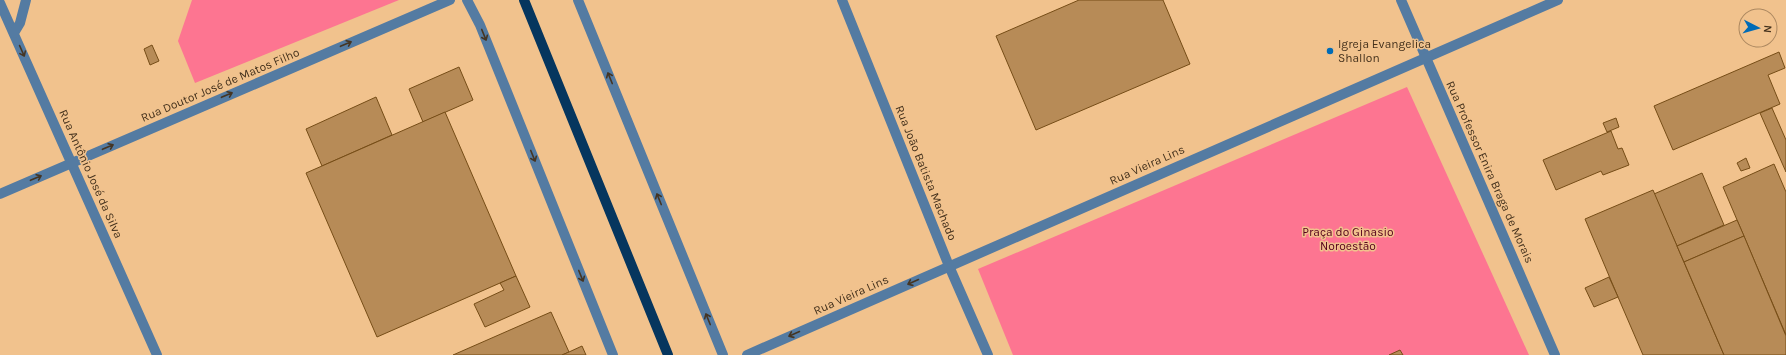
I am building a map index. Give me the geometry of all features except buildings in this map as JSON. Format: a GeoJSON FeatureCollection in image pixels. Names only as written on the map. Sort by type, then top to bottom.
{"type":"FeatureCollection","features":[{"type":"Feature","properties":{"kind":"main road"},"geometry":{"type":"LineString","coordinates":[[524,0],[668,355]]}},
{"type":"Feature","properties":{"kind":"street"},"geometry":{"type":"LineString","coordinates":[[14,33],[20,23],[26,0]]}},
{"type":"Feature","properties":{"kind":"street","name":"Rua Doutor José de Matos Filho"},"geometry":{"type":"LineString","coordinates":[[0,194],[450,0]]}},
{"type":"Feature","properties":{"kind":"street"},"geometry":{"type":"LineString","coordinates":[[467,0],[480,25],[613,355]]}},
{"type":"Feature","properties":{"kind":"street"},"geometry":{"type":"LineString","coordinates":[[578,0],[723,355]]}},
{"type":"Feature","properties":{"kind":"street","name":"Rua João Batista Machado"},"geometry":{"type":"LineString","coordinates":[[842,0],[949,266],[988,355]]}},
{"type":"Feature","properties":{"kind":"street","name":"Rua Professor Enira Braga de Morais"},"geometry":{"type":"LineString","coordinates":[[1401,0],[1555,355]]}},
{"type":"Feature","properties":{"kind":"street","name":"Rua Vieira Lins"},"geometry":{"type":"LineString","coordinates":[[747,355],[1558,0]]}},
{"type":"Feature","properties":{"kind":"street","name":"Rua Antônio José da Silva"},"geometry":{"type":"LineString","coordinates":[[0,3],[156,355]]}},
{"type":"Feature","properties":{"kind":"green space"},"geometry":{"type":"Polygon","coordinates":[[[192,0],[399,0],[195,83],[178,41],[192,0]]]}},
{"type":"Feature","properties":{"kind":"green space","name":"Praça do Ginasio Noroestão"},"geometry":{"type":"Polygon","coordinates":[[[1407,87],[1529,355],[1013,355],[978,269],[1407,87]]]}},
{"type":"Feature","properties":{"kind":"place","name":"Igreja Evangelica Shallon"},"geometry":{"type":"Point","coordinates":[1330,51]}}]}
